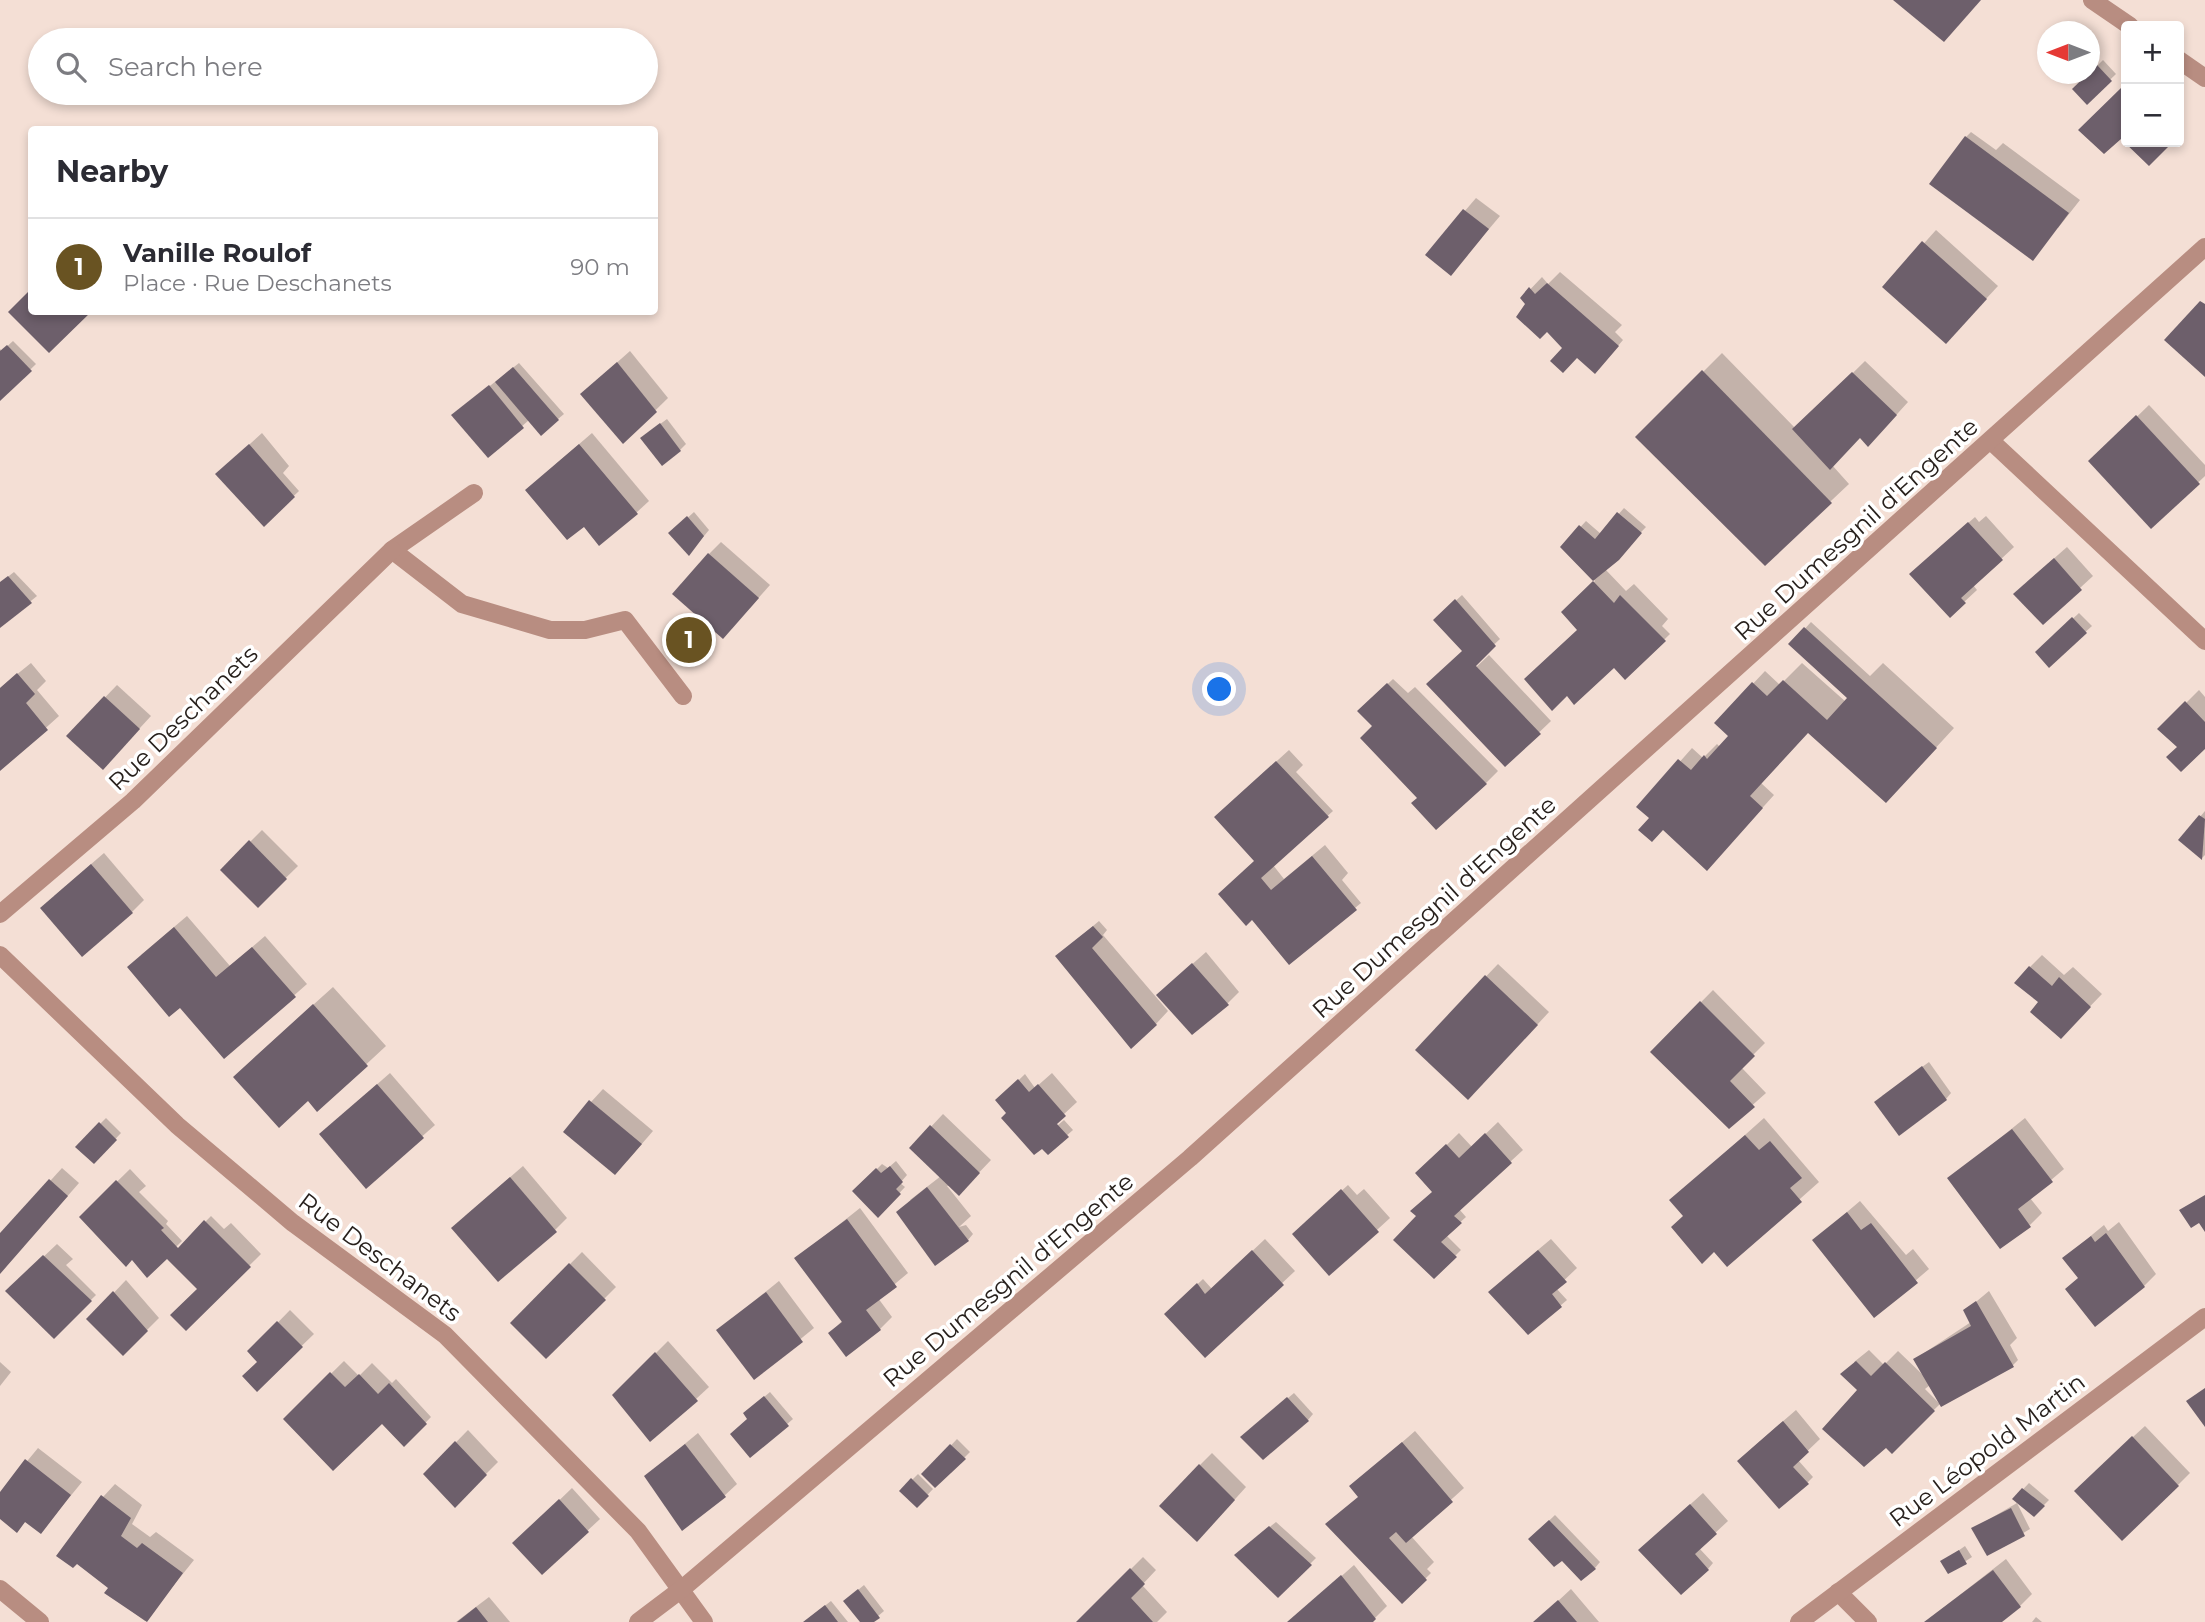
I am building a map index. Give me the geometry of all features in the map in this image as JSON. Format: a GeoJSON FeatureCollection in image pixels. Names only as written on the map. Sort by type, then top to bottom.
{"type":"FeatureCollection","features":[{"type":"Feature","properties":{"kind":"street"},"geometry":{"type":"LineString","coordinates":[[2092,0],[2123,21]]}},
{"type":"Feature","properties":{"kind":"street"},"geometry":{"type":"LineString","coordinates":[[2184,63],[2205,78]]}},
{"type":"Feature","properties":{"kind":"street","name":"Rue Dumesgnil d'Engente"},"geometry":{"type":"LineString","coordinates":[[638,1622],[683,1588],[1190,1158],[2205,247]]}},
{"type":"Feature","properties":{"kind":"street"},"geometry":{"type":"LineString","coordinates":[[1991,441],[2205,641]]}},
{"type":"Feature","properties":{"kind":"street","name":"Rue Deschanets"},"geometry":{"type":"LineString","coordinates":[[0,914],[133,802],[392,550],[474,494]]}},
{"type":"Feature","properties":{"kind":"street"},"geometry":{"type":"LineString","coordinates":[[392,550],[462,604],[550,630],[584,630],[625,620],[683,696]]}},
{"type":"Feature","properties":{"kind":"street","name":"Rue Deschanets"},"geometry":{"type":"LineString","coordinates":[[0,954],[177,1125],[293,1223],[445,1335],[638,1531],[683,1588],[704,1622]]}},
{"type":"Feature","properties":{"kind":"street","name":"Rue Léopold Martin"},"geometry":{"type":"LineString","coordinates":[[1798,1622],[2202,1326]]}},
{"type":"Feature","properties":{"kind":"street"},"geometry":{"type":"LineString","coordinates":[[0,1589],[40,1622]]}},
{"type":"Feature","properties":{"kind":"street"},"geometry":{"type":"LineString","coordinates":[[1839,1592],[1868,1622]]}},
{"type":"Feature","properties":{"kind":"building"},"geometry":{"type":"Polygon","coordinates":[[[1893,0],[1981,0],[1944,42],[1893,0]]]}},
{"type":"Feature","properties":{"kind":"building"},"geometry":{"type":"Polygon","coordinates":[[[2100,68],[2112,81],[2087,105],[2072,89],[2077,84],[2100,84],[2100,68]]]}},
{"type":"Feature","properties":{"kind":"building"},"geometry":{"type":"Polygon","coordinates":[[[2121,88],[2121,139],[2104,154],[2078,130],[2121,88]]]}},
{"type":"Feature","properties":{"kind":"building"},"geometry":{"type":"Polygon","coordinates":[[[1965,136],[2069,213],[2033,261],[1929,184],[1965,136]]]}},
{"type":"Feature","properties":{"kind":"building"},"geometry":{"type":"Polygon","coordinates":[[[2129,147],[2168,147],[2149,166],[2129,147]]]}},
{"type":"Feature","properties":{"kind":"building"},"geometry":{"type":"Polygon","coordinates":[[[1463,209],[1489,229],[1451,276],[1425,255],[1463,209]]]}},
{"type":"Feature","properties":{"kind":"building"},"geometry":{"type":"Polygon","coordinates":[[[1922,241],[1987,299],[1946,344],[1882,287],[1922,241]]]}},
{"type":"Feature","properties":{"kind":"building"},"geometry":{"type":"Polygon","coordinates":[[[1547,283],[1619,346],[1595,374],[1577,358],[1563,373],[1550,361],[1562,348],[1547,332],[1540,339],[1516,317],[1525,304],[1520,298],[1529,287],[1535,294],[1547,283]]]}},
{"type":"Feature","properties":{"kind":"building"},"geometry":{"type":"Polygon","coordinates":[[[28,292],[28,315],[88,315],[49,353],[8,312],[28,292]]]}},
{"type":"Feature","properties":{"kind":"building"},"geometry":{"type":"Polygon","coordinates":[[[2200,301],[2205,304],[2205,377],[2164,340],[2200,301]]]}},
{"type":"Feature","properties":{"kind":"building"},"geometry":{"type":"Polygon","coordinates":[[[7,345],[32,371],[0,401],[0,351],[7,345]]]}},
{"type":"Feature","properties":{"kind":"building"},"geometry":{"type":"Polygon","coordinates":[[[617,362],[657,412],[623,444],[580,394],[617,362]]]}},
{"type":"Feature","properties":{"kind":"building"},"geometry":{"type":"Polygon","coordinates":[[[513,367],[559,420],[541,436],[495,382],[513,367]]]}},
{"type":"Feature","properties":{"kind":"building"},"geometry":{"type":"Polygon","coordinates":[[[1702,370],[1832,503],[1765,566],[1635,437],[1702,370]]]}},
{"type":"Feature","properties":{"kind":"building"},"geometry":{"type":"Polygon","coordinates":[[[1852,372],[1897,415],[1868,447],[1860,438],[1830,470],[1792,429],[1852,372]]]}},
{"type":"Feature","properties":{"kind":"building"},"geometry":{"type":"Polygon","coordinates":[[[489,385],[524,428],[488,458],[451,415],[489,385]]]}},
{"type":"Feature","properties":{"kind":"building"},"geometry":{"type":"Polygon","coordinates":[[[2136,415],[2200,484],[2151,529],[2088,461],[2136,415]]]}},
{"type":"Feature","properties":{"kind":"building"},"geometry":{"type":"Polygon","coordinates":[[[660,423],[681,451],[662,466],[640,438],[660,423]]]}},
{"type":"Feature","properties":{"kind":"building"},"geometry":{"type":"Polygon","coordinates":[[[249,444],[295,497],[264,527],[215,474],[249,444]]]}},
{"type":"Feature","properties":{"kind":"building"},"geometry":{"type":"Polygon","coordinates":[[[579,444],[638,514],[599,546],[584,527],[567,540],[525,490],[579,444]]]}},
{"type":"Feature","properties":{"kind":"building"},"geometry":{"type":"Polygon","coordinates":[[[1617,512],[1642,533],[1619,560],[1593,581],[1560,547],[1579,525],[1595,539],[1617,512]]]}},
{"type":"Feature","properties":{"kind":"building"},"geometry":{"type":"Polygon","coordinates":[[[687,516],[704,536],[689,556],[668,533],[687,516]]]}},
{"type":"Feature","properties":{"kind":"building"},"geometry":{"type":"Polygon","coordinates":[[[1968,522],[2003,560],[1961,598],[1966,603],[1950,618],[1909,574],[1968,522]]]}},
{"type":"Feature","properties":{"kind":"building"},"geometry":{"type":"Polygon","coordinates":[[[708,553],[759,598],[723,639],[672,594],[708,553]]]}},
{"type":"Feature","properties":{"kind":"building"},"geometry":{"type":"Polygon","coordinates":[[[2054,558],[2082,590],[2043,625],[2013,594],[2054,558]]]}},
{"type":"Feature","properties":{"kind":"building"},"geometry":{"type":"Polygon","coordinates":[[[8,576],[32,603],[0,628],[0,582],[8,576]]]}},
{"type":"Feature","properties":{"kind":"building"},"geometry":{"type":"Polygon","coordinates":[[[1593,581],[1614,603],[1620,595],[1666,641],[1625,680],[1614,668],[1574,705],[1567,696],[1552,711],[1524,679],[1577,630],[1561,612],[1593,581]]]}},
{"type":"Feature","properties":{"kind":"building"},"geometry":{"type":"Polygon","coordinates":[[[1455,599],[1496,646],[1476,666],[1541,734],[1505,767],[1426,684],[1462,651],[1433,620],[1455,599]]]}},
{"type":"Feature","properties":{"kind":"building"},"geometry":{"type":"Polygon","coordinates":[[[2072,617],[2087,633],[2049,668],[2035,652],[2072,617]]]}},
{"type":"Feature","properties":{"kind":"building"},"geometry":{"type":"Polygon","coordinates":[[[1804,627],[1937,748],[1886,803],[1808,733],[1750,796],[1763,808],[1707,871],[1663,830],[1652,842],[1638,830],[1649,818],[1636,807],[1678,759],[1691,770],[1704,755],[1707,759],[1728,736],[1714,723],[1752,682],[1767,696],[1783,680],[1827,720],[1847,698],[1788,644],[1804,627]]]}},
{"type":"Feature","properties":{"kind":"building"},"geometry":{"type":"Polygon","coordinates":[[[17,673],[35,694],[26,703],[48,730],[0,771],[0,688],[17,673]]]}},
{"type":"Feature","properties":{"kind":"building"},"geometry":{"type":"Polygon","coordinates":[[[1387,683],[1487,784],[1436,830],[1411,803],[1417,798],[1360,738],[1372,726],[1357,711],[1387,683]]]}},
{"type":"Feature","properties":{"kind":"building"},"geometry":{"type":"Polygon","coordinates":[[[104,696],[140,729],[103,770],[66,736],[104,696]]]}},
{"type":"Feature","properties":{"kind":"building"},"geometry":{"type":"Polygon","coordinates":[[[2185,701],[2205,722],[2205,749],[2181,772],[2166,757],[2177,747],[2157,729],[2185,701]]]}},
{"type":"Feature","properties":{"kind":"building"},"geometry":{"type":"Polygon","coordinates":[[[1276,761],[1329,817],[1261,878],[1271,890],[1312,856],[1357,910],[1289,965],[1252,920],[1246,926],[1218,894],[1254,861],[1214,817],[1276,761]]]}},
{"type":"Feature","properties":{"kind":"building"},"geometry":{"type":"Polygon","coordinates":[[[2199,815],[2205,819],[2202,860],[2178,840],[2199,815]]]}},
{"type":"Feature","properties":{"kind":"building"},"geometry":{"type":"Polygon","coordinates":[[[249,840],[287,879],[258,908],[220,870],[249,840]]]}},
{"type":"Feature","properties":{"kind":"building"},"geometry":{"type":"Polygon","coordinates":[[[91,864],[133,913],[82,957],[40,908],[91,864]]]}},
{"type":"Feature","properties":{"kind":"building"},"geometry":{"type":"Polygon","coordinates":[[[1093,926],[1103,937],[1092,948],[1157,1025],[1131,1049],[1055,956],[1093,926]]]}},
{"type":"Feature","properties":{"kind":"building"},"geometry":{"type":"Polygon","coordinates":[[[174,927],[216,977],[252,947],[296,997],[224,1059],[180,1008],[169,1017],[127,967],[174,927]]]}},
{"type":"Feature","properties":{"kind":"building"},"geometry":{"type":"Polygon","coordinates":[[[1192,963],[1229,1005],[1192,1035],[1156,995],[1192,963]]]}},
{"type":"Feature","properties":{"kind":"building"},"geometry":{"type":"Polygon","coordinates":[[[2029,966],[2052,986],[2059,977],[2091,1007],[2061,1039],[2030,1012],[2038,1002],[2014,983],[2029,966]]]}},
{"type":"Feature","properties":{"kind":"building"},"geometry":{"type":"Polygon","coordinates":[[[1485,975],[1538,1025],[1468,1100],[1415,1050],[1485,975]]]}},
{"type":"Feature","properties":{"kind":"building"},"geometry":{"type":"Polygon","coordinates":[[[1700,1001],[1755,1056],[1730,1081],[1755,1107],[1729,1129],[1650,1052],[1700,1001]]]}},
{"type":"Feature","properties":{"kind":"building"},"geometry":{"type":"Polygon","coordinates":[[[313,1004],[368,1066],[317,1112],[308,1101],[279,1128],[233,1077],[313,1004]]]}},
{"type":"Feature","properties":{"kind":"building"},"geometry":{"type":"Polygon","coordinates":[[[1922,1066],[1947,1100],[1899,1136],[1874,1102],[1922,1066]]]}},
{"type":"Feature","properties":{"kind":"building"},"geometry":{"type":"Polygon","coordinates":[[[1018,1079],[1029,1092],[1038,1084],[1066,1116],[1057,1124],[1069,1137],[1048,1155],[1042,1149],[1034,1155],[1001,1118],[1006,1113],[995,1100],[1018,1079]]]}},
{"type":"Feature","properties":{"kind":"building"},"geometry":{"type":"Polygon","coordinates":[[[377,1084],[424,1138],[366,1189],[319,1134],[377,1084]]]}},
{"type":"Feature","properties":{"kind":"building"},"geometry":{"type":"Polygon","coordinates":[[[589,1100],[642,1144],[615,1175],[563,1132],[589,1100]]]}},
{"type":"Feature","properties":{"kind":"building"},"geometry":{"type":"Polygon","coordinates":[[[99,1122],[117,1140],[94,1164],[75,1147],[99,1122]]]}},
{"type":"Feature","properties":{"kind":"building"},"geometry":{"type":"Polygon","coordinates":[[[930,1125],[980,1173],[959,1196],[909,1148],[930,1125]]]}},
{"type":"Feature","properties":{"kind":"building"},"geometry":{"type":"Polygon","coordinates":[[[2012,1129],[2053,1182],[2018,1209],[2031,1227],[2000,1249],[1947,1178],[2012,1129]]]}},
{"type":"Feature","properties":{"kind":"building"},"geometry":{"type":"Polygon","coordinates":[[[1485,1133],[1512,1163],[1454,1216],[1462,1223],[1441,1242],[1457,1257],[1434,1279],[1393,1240],[1416,1216],[1410,1211],[1432,1192],[1415,1173],[1446,1144],[1459,1158],[1485,1133]]]}},
{"type":"Feature","properties":{"kind":"building"},"geometry":{"type":"Polygon","coordinates":[[[1745,1135],[1759,1150],[1770,1141],[1802,1178],[1790,1188],[1802,1202],[1727,1267],[1714,1252],[1702,1264],[1671,1227],[1683,1216],[1669,1200],[1745,1135]]]}},
{"type":"Feature","properties":{"kind":"building"},"geometry":{"type":"Polygon","coordinates":[[[890,1166],[903,1182],[896,1189],[901,1194],[878,1218],[852,1191],[876,1168],[881,1173],[890,1166]]]}},
{"type":"Feature","properties":{"kind":"building"},"geometry":{"type":"Polygon","coordinates":[[[510,1177],[557,1232],[498,1282],[451,1228],[510,1177]]]}},
{"type":"Feature","properties":{"kind":"building"},"geometry":{"type":"Polygon","coordinates":[[[49,1179],[68,1196],[0,1274],[0,1233],[49,1179]]]}},
{"type":"Feature","properties":{"kind":"building"},"geometry":{"type":"Polygon","coordinates":[[[116,1180],[164,1228],[161,1230],[178,1248],[204,1220],[251,1267],[186,1331],[170,1315],[197,1289],[167,1259],[147,1278],[132,1260],[126,1267],[79,1217],[116,1180]]]}},
{"type":"Feature","properties":{"kind":"building"},"geometry":{"type":"Polygon","coordinates":[[[927,1187],[969,1241],[935,1266],[896,1212],[927,1187]]]}},
{"type":"Feature","properties":{"kind":"building"},"geometry":{"type":"Polygon","coordinates":[[[1341,1189],[1379,1232],[1329,1276],[1292,1234],[1341,1189]]]}},
{"type":"Feature","properties":{"kind":"building"},"geometry":{"type":"Polygon","coordinates":[[[2205,1195],[2205,1232],[2199,1223],[2191,1228],[2179,1210],[2205,1195]]]}},
{"type":"Feature","properties":{"kind":"building"},"geometry":{"type":"Polygon","coordinates":[[[1847,1212],[1861,1230],[1871,1223],[1918,1283],[1874,1318],[1812,1240],[1847,1212]]]}},
{"type":"Feature","properties":{"kind":"building"},"geometry":{"type":"Polygon","coordinates":[[[847,1219],[897,1287],[866,1310],[881,1330],[846,1357],[828,1333],[842,1322],[794,1258],[847,1219]]]}},
{"type":"Feature","properties":{"kind":"building"},"geometry":{"type":"Polygon","coordinates":[[[2106,1233],[2145,1287],[2095,1327],[2065,1289],[2078,1278],[2062,1258],[2091,1236],[2095,1242],[2106,1233]]]}},
{"type":"Feature","properties":{"kind":"building"},"geometry":{"type":"Polygon","coordinates":[[[1252,1250],[1284,1285],[1205,1358],[1164,1314],[1197,1283],[1205,1294],[1252,1250]]]}},
{"type":"Feature","properties":{"kind":"building"},"geometry":{"type":"Polygon","coordinates":[[[1538,1250],[1567,1282],[1552,1294],[1562,1307],[1528,1335],[1488,1292],[1538,1250]]]}},
{"type":"Feature","properties":{"kind":"building"},"geometry":{"type":"Polygon","coordinates":[[[43,1255],[92,1301],[54,1339],[5,1291],[43,1255]]]}},
{"type":"Feature","properties":{"kind":"building"},"geometry":{"type":"Polygon","coordinates":[[[569,1263],[606,1300],[546,1359],[510,1323],[569,1263]]]}},
{"type":"Feature","properties":{"kind":"building"},"geometry":{"type":"Polygon","coordinates":[[[113,1291],[148,1331],[123,1356],[86,1319],[113,1291]]]}},
{"type":"Feature","properties":{"kind":"building"},"geometry":{"type":"Polygon","coordinates":[[[766,1292],[803,1342],[754,1380],[716,1330],[766,1292]]]}},
{"type":"Feature","properties":{"kind":"building"},"geometry":{"type":"Polygon","coordinates":[[[1976,1301],[2014,1367],[1941,1407],[1913,1359],[1971,1326],[1963,1310],[1976,1301]]]}},
{"type":"Feature","properties":{"kind":"building"},"geometry":{"type":"Polygon","coordinates":[[[277,1321],[303,1347],[257,1392],[242,1376],[257,1362],[247,1351],[277,1321]]]}},
{"type":"Feature","properties":{"kind":"building"},"geometry":{"type":"Polygon","coordinates":[[[655,1352],[698,1401],[650,1442],[612,1395],[655,1352]]]}},
{"type":"Feature","properties":{"kind":"building"},"geometry":{"type":"Polygon","coordinates":[[[1856,1361],[1871,1376],[1885,1362],[1935,1411],[1892,1454],[1886,1448],[1864,1467],[1822,1429],[1857,1390],[1840,1374],[1856,1361]]]}},
{"type":"Feature","properties":{"kind":"building"},"geometry":{"type":"Polygon","coordinates":[[[330,1372],[345,1387],[359,1374],[378,1394],[389,1383],[427,1424],[404,1447],[382,1424],[333,1471],[283,1419],[330,1372]]]}},
{"type":"Feature","properties":{"kind":"building"},"geometry":{"type":"Polygon","coordinates":[[[2205,1388],[2205,1427],[2186,1401],[2205,1388]]]}},
{"type":"Feature","properties":{"kind":"building"},"geometry":{"type":"Polygon","coordinates":[[[764,1396],[789,1426],[750,1458],[730,1434],[747,1419],[743,1413],[764,1396]]]}},
{"type":"Feature","properties":{"kind":"building"},"geometry":{"type":"Polygon","coordinates":[[[1287,1397],[1309,1421],[1263,1460],[1240,1437],[1287,1397]]]}},
{"type":"Feature","properties":{"kind":"building"},"geometry":{"type":"Polygon","coordinates":[[[1783,1421],[1809,1452],[1793,1467],[1809,1484],[1779,1509],[1737,1461],[1783,1421]]]}},
{"type":"Feature","properties":{"kind":"building"},"geometry":{"type":"Polygon","coordinates":[[[2132,1436],[2179,1486],[2122,1541],[2074,1491],[2132,1436]]]}},
{"type":"Feature","properties":{"kind":"building"},"geometry":{"type":"Polygon","coordinates":[[[455,1441],[487,1475],[455,1508],[423,1474],[455,1441]]]}},
{"type":"Feature","properties":{"kind":"building"},"geometry":{"type":"Polygon","coordinates":[[[1402,1442],[1453,1502],[1406,1543],[1396,1532],[1389,1538],[1427,1580],[1402,1604],[1325,1524],[1358,1497],[1349,1486],[1402,1442]]]}},
{"type":"Feature","properties":{"kind":"building"},"geometry":{"type":"Polygon","coordinates":[[[685,1444],[726,1497],[682,1531],[644,1476],[685,1444]]]}},
{"type":"Feature","properties":{"kind":"building"},"geometry":{"type":"Polygon","coordinates":[[[950,1444],[966,1459],[935,1488],[921,1474],[950,1444]]]}},
{"type":"Feature","properties":{"kind":"building"},"geometry":{"type":"Polygon","coordinates":[[[25,1459],[71,1495],[41,1534],[25,1522],[17,1533],[0,1519],[0,1492],[25,1459]]]}},
{"type":"Feature","properties":{"kind":"building"},"geometry":{"type":"Polygon","coordinates":[[[1199,1464],[1235,1500],[1197,1542],[1159,1506],[1199,1464]]]}},
{"type":"Feature","properties":{"kind":"building"},"geometry":{"type":"Polygon","coordinates":[[[911,1478],[929,1496],[917,1508],[899,1491],[911,1478]]]}},
{"type":"Feature","properties":{"kind":"building"},"geometry":{"type":"Polygon","coordinates":[[[2022,1488],[2045,1506],[2034,1517],[2012,1499],[2022,1488]]]}},
{"type":"Feature","properties":{"kind":"building"},"geometry":{"type":"Polygon","coordinates":[[[101,1495],[131,1518],[121,1536],[137,1548],[142,1543],[183,1573],[147,1622],[104,1593],[108,1588],[77,1564],[73,1568],[56,1556],[101,1495]]]}},
{"type":"Feature","properties":{"kind":"building"},"geometry":{"type":"Polygon","coordinates":[[[559,1499],[589,1532],[542,1575],[512,1543],[559,1499]]]}},
{"type":"Feature","properties":{"kind":"building"},"geometry":{"type":"Polygon","coordinates":[[[1690,1504],[1717,1534],[1695,1554],[1709,1570],[1681,1595],[1638,1550],[1690,1504]]]}},
{"type":"Feature","properties":{"kind":"building"},"geometry":{"type":"Polygon","coordinates":[[[2011,1508],[2025,1536],[1987,1556],[1971,1528],[2011,1508]]]}},
{"type":"Feature","properties":{"kind":"building"},"geometry":{"type":"Polygon","coordinates":[[[1549,1520],[1596,1569],[1581,1581],[1562,1561],[1554,1567],[1528,1539],[1549,1520]]]}},
{"type":"Feature","properties":{"kind":"building"},"geometry":{"type":"Polygon","coordinates":[[[1269,1526],[1312,1565],[1278,1598],[1234,1555],[1269,1526]]]}},
{"type":"Feature","properties":{"kind":"building"},"geometry":{"type":"Polygon","coordinates":[[[1959,1550],[1967,1564],[1948,1574],[1940,1561],[1959,1550]]]}},
{"type":"Feature","properties":{"kind":"building"},"geometry":{"type":"Polygon","coordinates":[[[1130,1568],[1145,1584],[1131,1598],[1153,1622],[1076,1622],[1130,1568]]]}},
{"type":"Feature","properties":{"kind":"building"},"geometry":{"type":"Polygon","coordinates":[[[1993,1570],[2021,1607],[2002,1622],[1924,1622],[1993,1570]]]}},
{"type":"Feature","properties":{"kind":"building"},"geometry":{"type":"Polygon","coordinates":[[[1341,1575],[1376,1619],[1373,1622],[1287,1622],[1341,1575]]]}},
{"type":"Feature","properties":{"kind":"building"},"geometry":{"type":"Polygon","coordinates":[[[858,1589],[880,1618],[874,1622],[860,1622],[843,1601],[858,1589]]]}},
{"type":"Feature","properties":{"kind":"building"},"geometry":{"type":"Polygon","coordinates":[[[1558,1600],[1577,1622],[1533,1622],[1558,1600]]]}},
{"type":"Feature","properties":{"kind":"building"},"geometry":{"type":"Polygon","coordinates":[[[825,1605],[838,1622],[803,1622],[825,1605]]]}},
{"type":"Feature","properties":{"kind":"building"},"geometry":{"type":"Polygon","coordinates":[[[476,1607],[488,1622],[457,1622],[476,1607]]]}},
{"type":"Feature","properties":{"kind":"place","name":"Vanille Roulof"},"geometry":{"type":"Point","coordinates":[689,640]}}]}
